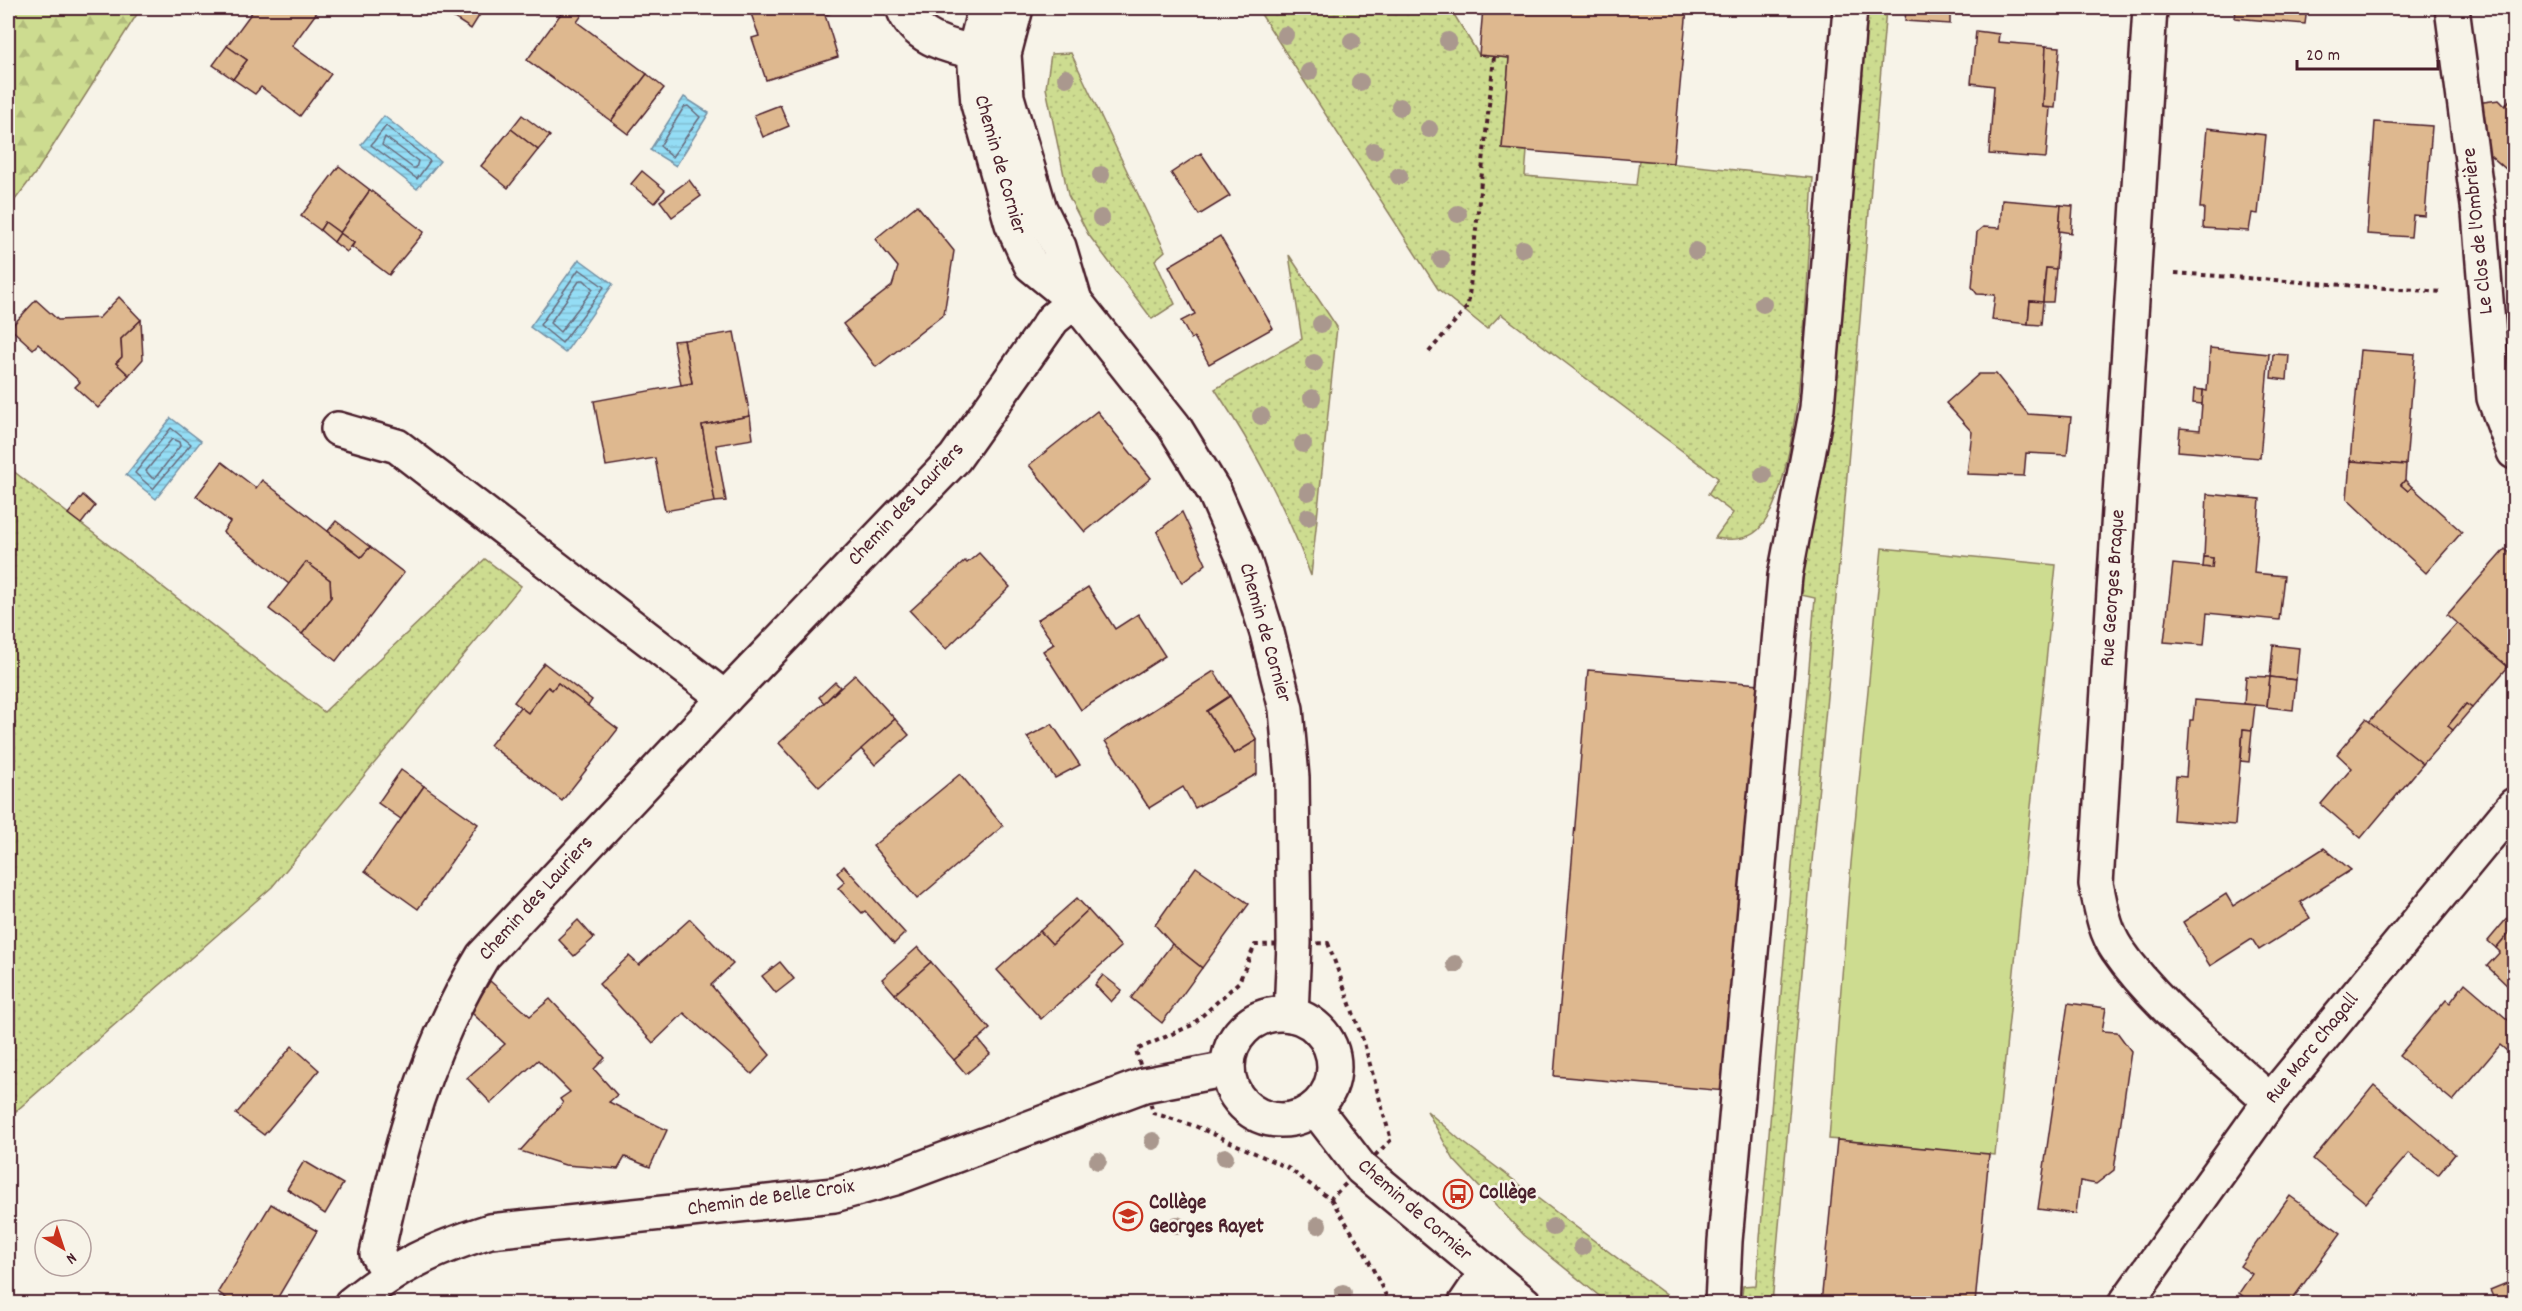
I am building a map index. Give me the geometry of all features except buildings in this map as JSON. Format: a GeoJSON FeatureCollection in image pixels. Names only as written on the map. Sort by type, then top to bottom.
{"type":"FeatureCollection","features":[{"type":"Feature","properties":{"kind":"street"},"geometry":{"type":"LineString","coordinates":[[903,8],[908,21],[938,42],[989,53]]}},
{"type":"Feature","properties":{"kind":"street","name":"Chemin de Cornier"},"geometry":{"type":"LineString","coordinates":[[986,8],[989,53],[1007,97],[1040,209],[1059,247],[1076,301],[1174,426],[1215,493],[1243,557],[1267,633],[1286,709],[1292,778],[1294,943],[1291,1015]]}},
{"type":"Feature","properties":{"kind":"street","name":"Chemin de Cornier"},"geometry":{"type":"LineString","coordinates":[[989,53],[1016,8]]}},
{"type":"Feature","properties":{"kind":"street"},"geometry":{"type":"LineString","coordinates":[[1722,1304],[1725,1241],[1785,576],[1817,408],[1850,8]]}},
{"type":"Feature","properties":{"kind":"street","name":"Rue Georges Braque"},"geometry":{"type":"LineString","coordinates":[[2150,8],[2096,884],[2104,920],[2116,948],[2150,990],[2270,1101]]}},
{"type":"Feature","properties":{"kind":"street","name":"Le Clos de l'Ombrière"},"geometry":{"type":"LineString","coordinates":[[2452,8],[2479,213],[2494,398],[2514,452]]}},
{"type":"Feature","properties":{"kind":"street","name":"Chemin des Lauriers"},"geometry":{"type":"LineString","coordinates":[[388,1274],[377,1254],[394,1170],[420,1084],[457,998],[483,956],[725,698],[955,458],[1053,319],[1076,301]]}},
{"type":"Feature","properties":{"kind":"street"},"geometry":{"type":"LineString","coordinates":[[338,429],[398,446],[725,698]]}},
{"type":"Feature","properties":{"kind":"street","name":"Rue Marc Chagall"},"geometry":{"type":"LineString","coordinates":[[2125,1304],[2270,1101],[2514,805]]}},
{"type":"Feature","properties":{"kind":"street"},"geometry":{"type":"LineString","coordinates":[[1275,1014],[1291,1015],[1307,1021],[1320,1032],[1329,1046],[1334,1062],[1332,1079],[1326,1095],[1314,1108],[1300,1116],[1284,1120],[1267,1118],[1252,1111],[1239,1100],[1231,1086],[1228,1069],[1233,1046],[1246,1027],[1260,1018],[1275,1014]]}},
{"type":"Feature","properties":{"kind":"street","name":"Chemin de Belle Croix"},"geometry":{"type":"LineString","coordinates":[[351,1304],[388,1274],[438,1248],[490,1231],[834,1195],[895,1178],[1144,1085],[1228,1069]]}},
{"type":"Feature","properties":{"kind":"street","name":"Chemin de Cornier"},"geometry":{"type":"LineString","coordinates":[[1314,1108],[1361,1168],[1486,1274],[1525,1304]]}},
{"type":"Feature","properties":{"kind":"street"},"geometry":{"type":"LineString","coordinates":[[1465,1304],[1486,1274]]}},
{"type":"Feature","properties":{"kind":"path"},"geometry":{"type":"LineString","coordinates":[[1429,352],[1468,306],[1494,57]]}},
{"type":"Feature","properties":{"kind":"path"},"geometry":{"type":"LineString","coordinates":[[2133,270],[2486,295]]}},
{"type":"Feature","properties":{"kind":"path"},"geometry":{"type":"LineString","coordinates":[[1330,1198],[1391,1140],[1364,1043],[1328,943],[1255,945],[1239,982],[1192,1025],[1136,1050],[1153,1113],[1195,1126],[1288,1168],[1330,1198],[1365,1252],[1390,1304]]}},
{"type":"Feature","properties":{"kind":"green space"},"geometry":{"type":"Polygon","coordinates":[[[8,8],[141,8],[37,171],[8,209],[8,8]]]}},
{"type":"Feature","properties":{"kind":"green space"},"geometry":{"type":"Polygon","coordinates":[[[1257,8],[1450,8],[1479,55],[1509,58],[1502,148],[1527,151],[1525,176],[1636,185],[1639,160],[1813,178],[1806,309],[1795,418],[1786,466],[1774,505],[1758,530],[1743,538],[1715,538],[1733,513],[1708,494],[1718,478],[1501,314],[1487,329],[1438,289],[1257,8]]]}},
{"type":"Feature","properties":{"kind":"green space"},"geometry":{"type":"Polygon","coordinates":[[[1865,8],[1886,8],[1846,487],[1772,1303],[1741,1304],[1743,1286],[1756,1285],[1815,598],[1801,595],[1865,8]]]}},
{"type":"Feature","properties":{"kind":"green space"},"geometry":{"type":"Polygon","coordinates":[[[1071,53],[1165,251],[1155,260],[1175,304],[1152,319],[1088,234],[1068,195],[1046,88],[1051,54],[1071,53]]]}},
{"type":"Feature","properties":{"kind":"green space"},"geometry":{"type":"Polygon","coordinates":[[[1289,255],[1337,327],[1311,576],[1269,480],[1215,389],[1302,339],[1289,255]]]}},
{"type":"Feature","properties":{"kind":"green space"},"geometry":{"type":"Polygon","coordinates":[[[8,467],[324,712],[485,559],[521,586],[272,887],[8,1118],[8,467]]]}},
{"type":"Feature","properties":{"kind":"green space"},"geometry":{"type":"Polygon","coordinates":[[[1882,548],[2056,565],[1995,1155],[1829,1139],[1851,863],[1882,548]]]}},
{"type":"Feature","properties":{"kind":"green space"},"geometry":{"type":"Polygon","coordinates":[[[1427,1111],[1459,1139],[1677,1303],[1608,1303],[1524,1235],[1454,1160],[1427,1111]]]}},
{"type":"Feature","properties":{"kind":"water"},"geometry":{"type":"Polygon","coordinates":[[[684,97],[709,113],[676,166],[650,150],[684,97]]]}},
{"type":"Feature","properties":{"kind":"water"},"geometry":{"type":"Polygon","coordinates":[[[384,116],[440,161],[417,189],[361,145],[384,116]]]}},
{"type":"Feature","properties":{"kind":"water"},"geometry":{"type":"Polygon","coordinates":[[[579,259],[613,284],[565,353],[530,327],[579,259]]]}},
{"type":"Feature","properties":{"kind":"water"},"geometry":{"type":"Polygon","coordinates":[[[171,418],[201,441],[156,499],[126,475],[171,418]]]}},
{"type":"Feature","properties":{"kind":"place","name":"Collège"},"geometry":{"type":"Point","coordinates":[1458,1194]}},
{"type":"Feature","properties":{"kind":"place","name":"Collège Georges Rayet"},"geometry":{"type":"Point","coordinates":[1128,1216]}}]}
